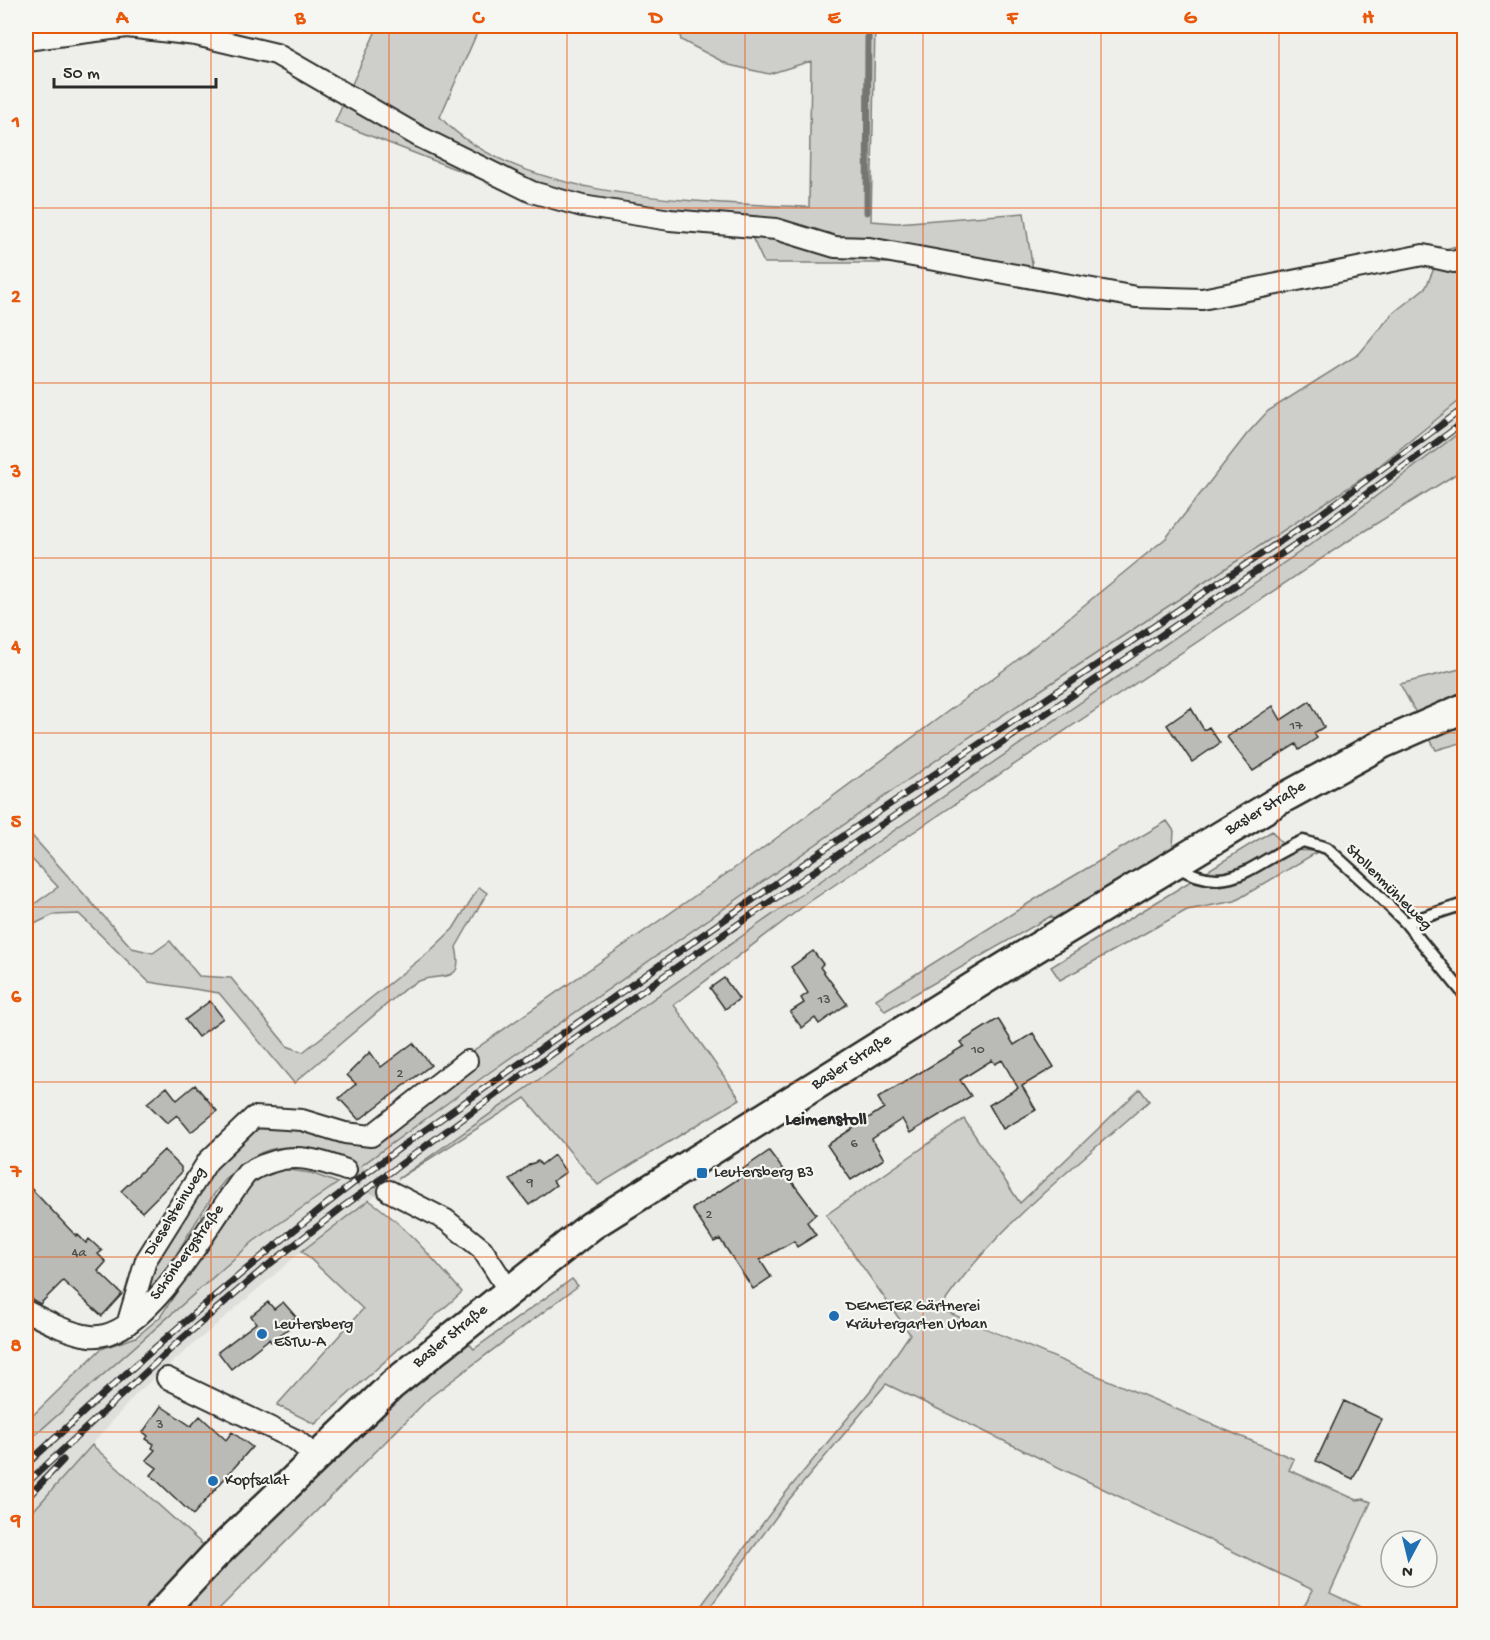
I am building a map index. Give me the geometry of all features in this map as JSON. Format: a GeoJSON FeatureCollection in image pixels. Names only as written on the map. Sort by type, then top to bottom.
{"type":"FeatureCollection","features":[{"type":"Feature","properties":{"kind":"street"},"geometry":{"type":"LineString","coordinates":[[26,40],[127,27],[195,35],[276,54],[420,137],[532,192],[582,206],[670,220],[776,229],[835,247],[869,248],[1136,297],[1202,299],[1423,255],[1459,260]]}},
{"type":"Feature","properties":{"kind":"street","name":"Basler Straße"},"geometry":{"type":"LineString","coordinates":[[160,1614],[315,1456],[392,1385],[607,1215],[1003,968],[1278,801],[1382,744],[1464,708]]}},
{"type":"Feature","properties":{"kind":"street","name":"Dieselsteinweg"},"geometry":{"type":"LineString","coordinates":[[127,1325],[146,1260],[208,1161],[254,1117],[302,1120],[345,1133],[371,1136],[467,1061]]}},
{"type":"Feature","properties":{"kind":"street","name":"Schönbergstraße"},"geometry":{"type":"LineString","coordinates":[[26,1311],[63,1329],[91,1336],[106,1335],[127,1325],[156,1300],[247,1173],[262,1164],[285,1158],[305,1157],[346,1170]]}},
{"type":"Feature","properties":{"kind":"street"},"geometry":{"type":"LineString","coordinates":[[389,1191],[446,1220],[482,1249],[510,1291]]}},
{"type":"Feature","properties":{"kind":"street"},"geometry":{"type":"LineString","coordinates":[[167,1378],[296,1440],[315,1456]]}},
{"type":"Feature","properties":{"kind":"lane","name":"Stollenmühleweg"},"geometry":{"type":"LineString","coordinates":[[1175,865],[1193,876],[1227,880],[1303,841],[1327,848],[1406,924],[1464,994]]}},
{"type":"Feature","properties":{"kind":"lane"},"geometry":{"type":"LineString","coordinates":[[1406,924],[1464,904]]}},
{"type":"Feature","properties":{"kind":"shaded area"},"geometry":{"type":"Polygon","coordinates":[[[378,26],[480,26],[440,117],[474,145],[515,166],[563,181],[613,192],[717,203],[809,207],[811,61],[769,74],[729,65],[681,40],[679,29],[875,26],[871,221],[897,223],[1024,213],[1036,289],[893,263],[764,263],[750,233],[612,222],[560,210],[335,122],[378,26]]]}},
{"type":"Feature","properties":{"kind":"shaded area"},"geometry":{"type":"Polygon","coordinates":[[[1464,244],[1464,397],[1369,474],[968,738],[490,1072],[358,1168],[315,1150],[280,1148],[251,1157],[228,1177],[208,1203],[169,1266],[147,1296],[143,1289],[180,1217],[214,1165],[233,1144],[254,1130],[277,1125],[310,1129],[367,1141],[464,1057],[759,851],[1016,661],[1166,538],[1247,434],[1268,411],[1359,354],[1392,314],[1426,287],[1442,250],[1464,244]]]}},
{"type":"Feature","properties":{"kind":"shaded area"},"geometry":{"type":"Polygon","coordinates":[[[1464,397],[1464,429],[1333,529],[806,891],[398,1179],[302,1251],[138,1392],[26,1519],[26,1443],[254,1241],[490,1072],[968,738],[1369,474],[1464,397]]]}},
{"type":"Feature","properties":{"kind":"shaded area"},"geometry":{"type":"Polygon","coordinates":[[[1464,429],[1464,469],[1345,543],[809,902],[674,1005],[740,1099],[598,1185],[525,1098],[398,1179],[806,891],[1333,529],[1464,429]]]}},
{"type":"Feature","properties":{"kind":"shaded area"},"geometry":{"type":"Polygon","coordinates":[[[1464,668],[1464,742],[1436,750],[1400,684],[1464,668]]]}},
{"type":"Feature","properties":{"kind":"shaded area"},"geometry":{"type":"Polygon","coordinates":[[[1167,821],[1174,831],[1172,862],[1059,927],[1051,916],[885,1011],[876,999],[1045,893],[1167,821]]]}},
{"type":"Feature","properties":{"kind":"shaded area"},"geometry":{"type":"Polygon","coordinates":[[[26,829],[132,948],[153,953],[170,941],[199,976],[231,978],[287,1046],[303,1052],[429,952],[453,929],[479,887],[487,893],[456,947],[458,959],[454,973],[419,981],[406,988],[294,1083],[219,993],[149,982],[79,914],[53,915],[26,928],[26,910],[58,887],[26,853],[26,829]]]}},
{"type":"Feature","properties":{"kind":"shaded area"},"geometry":{"type":"Polygon","coordinates":[[[1272,831],[1287,850],[1319,851],[1235,901],[1187,910],[1060,980],[1051,967],[1272,831]]]}},
{"type":"Feature","properties":{"kind":"shaded area"},"geometry":{"type":"Polygon","coordinates":[[[1140,1089],[1149,1101],[1011,1224],[961,1279],[940,1309],[1294,1459],[1289,1470],[1357,1500],[1364,1499],[1371,1502],[1330,1593],[1375,1614],[1331,1614],[1317,1608],[1313,1614],[1299,1614],[1313,1590],[886,1384],[787,1502],[705,1614],[695,1614],[784,1495],[875,1385],[910,1334],[826,1215],[964,1119],[1020,1203],[1140,1089]]]}},
{"type":"Feature","properties":{"kind":"shaded area"},"geometry":{"type":"Polygon","coordinates":[[[282,1169],[311,1173],[338,1183],[254,1241],[26,1443],[26,1422],[101,1349],[136,1337],[160,1317],[248,1186],[282,1169]]]}},
{"type":"Feature","properties":{"kind":"shaded area"},"geometry":{"type":"Polygon","coordinates":[[[369,1200],[407,1231],[462,1292],[315,1424],[277,1405],[363,1309],[302,1251],[369,1200]]]}},
{"type":"Feature","properties":{"kind":"shaded area"},"geometry":{"type":"Polygon","coordinates":[[[572,1279],[578,1286],[430,1397],[214,1614],[44,1614],[26,1597],[26,1519],[92,1445],[222,1562],[319,1465],[466,1340],[474,1349],[572,1279]]]}},
{"type":"Feature","properties":{"kind":"building"},"geometry":{"type":"Polygon","coordinates":[[[1310,701],[1324,727],[1314,733],[1317,738],[1299,750],[1296,744],[1253,771],[1227,737],[1273,706],[1281,720],[1310,701]]]}},
{"type":"Feature","properties":{"kind":"building"},"geometry":{"type":"Polygon","coordinates":[[[1191,708],[1204,730],[1209,727],[1220,743],[1192,762],[1167,725],[1191,708]]]}},
{"type":"Feature","properties":{"kind":"building"},"geometry":{"type":"Polygon","coordinates":[[[813,951],[823,964],[820,967],[847,1004],[819,1024],[815,1018],[802,1028],[790,1012],[804,1003],[801,998],[808,993],[791,967],[813,951]]]}},
{"type":"Feature","properties":{"kind":"building"},"geometry":{"type":"Polygon","coordinates":[[[724,978],[739,999],[725,1009],[710,988],[724,978]]]}},
{"type":"Feature","properties":{"kind":"building"},"geometry":{"type":"Polygon","coordinates":[[[210,1001],[223,1018],[198,1037],[185,1020],[210,1001]]]}},
{"type":"Feature","properties":{"kind":"building"},"geometry":{"type":"Polygon","coordinates":[[[998,1019],[1014,1045],[1033,1033],[1054,1067],[1022,1086],[1036,1110],[1003,1129],[989,1105],[1018,1088],[1002,1060],[995,1064],[992,1060],[960,1080],[971,1096],[910,1133],[902,1119],[872,1139],[884,1159],[851,1180],[827,1145],[884,1108],[878,1098],[964,1046],[961,1042],[998,1019]]]}},
{"type":"Feature","properties":{"kind":"building"},"geometry":{"type":"Polygon","coordinates":[[[413,1043],[431,1065],[359,1120],[339,1098],[356,1084],[347,1075],[370,1052],[381,1067],[413,1043]]]}},
{"type":"Feature","properties":{"kind":"building"},"geometry":{"type":"Polygon","coordinates":[[[195,1085],[217,1111],[191,1132],[177,1115],[167,1123],[147,1103],[167,1087],[177,1100],[195,1085]]]}},
{"type":"Feature","properties":{"kind":"building"},"geometry":{"type":"Polygon","coordinates":[[[164,1150],[181,1167],[181,1173],[142,1212],[121,1191],[164,1150]]]}},
{"type":"Feature","properties":{"kind":"building"},"geometry":{"type":"Polygon","coordinates":[[[769,1151],[816,1214],[807,1222],[816,1235],[797,1247],[794,1241],[760,1260],[771,1277],[753,1289],[720,1239],[714,1242],[692,1209],[746,1174],[743,1169],[769,1151]]]}},
{"type":"Feature","properties":{"kind":"building"},"geometry":{"type":"Polygon","coordinates":[[[554,1155],[566,1172],[553,1181],[556,1185],[529,1205],[510,1180],[529,1165],[538,1161],[541,1165],[554,1155]]]}},
{"type":"Feature","properties":{"kind":"building"},"geometry":{"type":"Polygon","coordinates":[[[26,1183],[76,1236],[77,1234],[86,1243],[89,1239],[102,1251],[98,1254],[106,1262],[98,1271],[122,1294],[102,1316],[63,1281],[40,1304],[26,1296],[26,1183]]]}},
{"type":"Feature","properties":{"kind":"building","name":"Leutersberg ESTW-A"},"geometry":{"type":"Polygon","coordinates":[[[268,1302],[274,1309],[283,1302],[296,1317],[286,1325],[289,1328],[271,1342],[269,1339],[231,1369],[218,1352],[256,1323],[251,1316],[268,1302]]]}},
{"type":"Feature","properties":{"kind":"building"},"geometry":{"type":"Polygon","coordinates":[[[1344,1401],[1382,1419],[1353,1479],[1316,1461],[1344,1401]]]}},
{"type":"Feature","properties":{"kind":"building"},"geometry":{"type":"Polygon","coordinates":[[[161,1406],[191,1426],[200,1416],[226,1440],[232,1432],[252,1447],[193,1515],[151,1475],[157,1468],[146,1460],[155,1450],[152,1448],[154,1444],[146,1439],[148,1436],[143,1432],[161,1406]]]}},
{"type":"Feature","properties":{"kind":"waterway"},"geometry":{"type":"LineString","coordinates":[[867,212],[868,36]]}},
{"type":"Feature","properties":{"kind":"tunnel"},"geometry":{"type":"LineString","coordinates":[[346,1170],[389,1191]]}},
{"type":"Feature","properties":{"kind":"railway"},"geometry":{"type":"LineString","coordinates":[[26,1465],[212,1298],[308,1219],[408,1142],[859,825],[1322,513],[1464,408]]}},
{"type":"Feature","properties":{"kind":"railway"},"geometry":{"type":"LineString","coordinates":[[26,1484],[176,1344],[262,1270],[344,1206],[532,1068],[869,833],[1327,523],[1464,422]]}},
{"type":"Feature","properties":{"kind":"railway"},"geometry":{"type":"LineString","coordinates":[[26,1499],[63,1460]]}},
{"type":"Feature","properties":{"kind":"place","name":"Leutersberg B3"},"geometry":{"type":"Point","coordinates":[702,1173]}},
{"type":"Feature","properties":{"kind":"place","name":"DEMETER Gärtnerei Kräutergarten Urban"},"geometry":{"type":"Point","coordinates":[834,1316]}},
{"type":"Feature","properties":{"kind":"place","name":"Leutersberg ESTW-A"},"geometry":{"type":"Point","coordinates":[262,1334]}},
{"type":"Feature","properties":{"kind":"place","name":"Kopfsalat"},"geometry":{"type":"Point","coordinates":[213,1481]}},
{"type":"Feature","properties":{"kind":"district","name":"Leimenstoll"},"geometry":{"type":"Point","coordinates":[826,1120]}}]}
